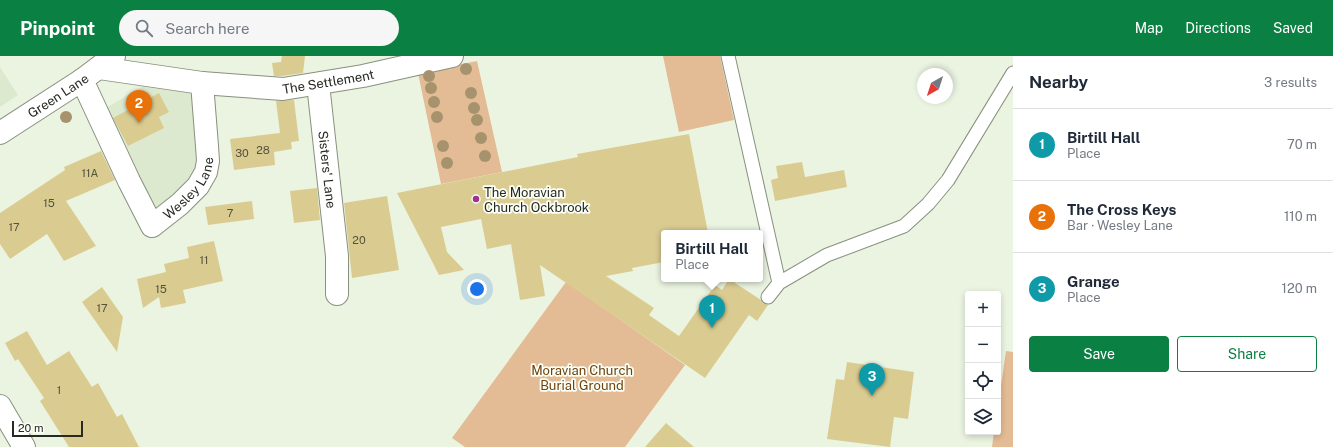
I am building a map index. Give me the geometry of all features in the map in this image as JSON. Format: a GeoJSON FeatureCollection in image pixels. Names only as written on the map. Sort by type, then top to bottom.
{"type":"FeatureCollection","features":[{"type":"Feature","properties":{"kind":"street","name":"The Settlement"},"geometry":{"type":"LineString","coordinates":[[202,83],[282,89],[363,76],[452,56]]}},
{"type":"Feature","properties":{"kind":"street"},"geometry":{"type":"LineString","coordinates":[[99,68],[202,83]]}},
{"type":"Feature","properties":{"kind":"street","name":"Wesley Lane"},"geometry":{"type":"LineString","coordinates":[[99,68],[129,181],[152,226],[180,204],[198,186],[206,172],[208,146],[202,83]]}},
{"type":"Feature","properties":{"kind":"street","name":"Green Lane"},"geometry":{"type":"LineString","coordinates":[[0,133],[99,68]]}},
{"type":"Feature","properties":{"kind":"street","name":"Sisters' Lane"},"geometry":{"type":"LineString","coordinates":[[318,84],[328,259],[337,294]]}},
{"type":"Feature","properties":{"kind":"street"},"geometry":{"type":"LineString","coordinates":[[0,406],[24,447]]}},
{"type":"Feature","properties":{"kind":"lane"},"geometry":{"type":"LineString","coordinates":[[728,56],[779,283]]}},
{"type":"Feature","properties":{"kind":"lane"},"geometry":{"type":"LineString","coordinates":[[768,297],[779,283],[827,256],[904,226],[928,204],[948,180],[1013,73]]}},
{"type":"Feature","properties":{"kind":"shaded area"},"geometry":{"type":"Polygon","coordinates":[[[0,67],[18,95],[0,107],[0,67]]]}},
{"type":"Feature","properties":{"kind":"shaded area"},"geometry":{"type":"Polygon","coordinates":[[[148,83],[188,88],[198,114],[200,167],[185,189],[162,206],[152,207],[101,111],[148,83]]]}},
{"type":"Feature","properties":{"kind":"green space"},"geometry":{"type":"Polygon","coordinates":[[[663,56],[720,56],[734,120],[679,132],[663,56]]]}},
{"type":"Feature","properties":{"kind":"green space"},"geometry":{"type":"Polygon","coordinates":[[[477,61],[502,172],[441,184],[418,73],[477,61]]]}},
{"type":"Feature","properties":{"kind":"green space","name":"Moravian Church Burial Ground"},"geometry":{"type":"Polygon","coordinates":[[[566,282],[685,365],[625,447],[465,447],[452,438],[566,282]]]}},
{"type":"Feature","properties":{"kind":"green space"},"geometry":{"type":"Polygon","coordinates":[[[1006,351],[1013,352],[1013,447],[992,447],[994,435],[1001,435],[1001,385],[1006,351]]]}},
{"type":"Feature","properties":{"kind":"building"},"geometry":{"type":"Polygon","coordinates":[[[282,56],[305,56],[303,73],[274,76],[272,63],[281,62],[282,56]]]}},
{"type":"Feature","properties":{"kind":"building"},"geometry":{"type":"Polygon","coordinates":[[[159,93],[169,112],[159,117],[164,128],[128,146],[113,118],[159,93]]]}},
{"type":"Feature","properties":{"kind":"building"},"geometry":{"type":"Polygon","coordinates":[[[294,100],[299,141],[291,142],[292,149],[274,152],[275,165],[234,170],[230,139],[280,133],[276,101],[294,100]]]}},
{"type":"Feature","properties":{"kind":"building"},"geometry":{"type":"Polygon","coordinates":[[[689,134],[707,230],[661,230],[661,263],[632,268],[633,271],[606,276],[654,308],[649,315],[679,336],[715,285],[722,290],[727,282],[734,282],[768,305],[757,321],[749,315],[705,378],[540,265],[545,296],[520,300],[511,244],[487,249],[481,219],[441,227],[447,252],[464,270],[439,275],[397,193],[578,157],[577,154],[689,134]]]}},
{"type":"Feature","properties":{"kind":"building"},"geometry":{"type":"Polygon","coordinates":[[[101,151],[115,180],[66,201],[96,246],[64,261],[47,234],[10,259],[0,244],[0,213],[65,170],[64,167],[101,151]]]}},
{"type":"Feature","properties":{"kind":"building"},"geometry":{"type":"Polygon","coordinates":[[[802,162],[805,177],[844,170],[847,187],[775,201],[771,180],[778,178],[776,166],[802,162]]]}},
{"type":"Feature","properties":{"kind":"building"},"geometry":{"type":"Polygon","coordinates":[[[317,188],[320,220],[294,223],[290,191],[317,188]]]}},
{"type":"Feature","properties":{"kind":"building"},"geometry":{"type":"Polygon","coordinates":[[[387,196],[399,270],[352,278],[344,203],[387,196]]]}},
{"type":"Feature","properties":{"kind":"building"},"geometry":{"type":"Polygon","coordinates":[[[252,201],[254,219],[208,225],[205,207],[252,201]]]}},
{"type":"Feature","properties":{"kind":"building"},"geometry":{"type":"Polygon","coordinates":[[[214,241],[223,281],[183,290],[186,303],[161,308],[159,297],[143,308],[137,279],[166,272],[164,264],[189,258],[187,247],[214,241]]]}},
{"type":"Feature","properties":{"kind":"building"},"geometry":{"type":"Polygon","coordinates":[[[102,287],[123,317],[117,352],[82,302],[102,287]]]}},
{"type":"Feature","properties":{"kind":"building"},"geometry":{"type":"Polygon","coordinates":[[[27,331],[47,365],[69,351],[92,387],[98,383],[117,417],[122,414],[139,447],[69,447],[40,401],[44,398],[18,359],[15,361],[5,343],[27,331]]]}},
{"type":"Feature","properties":{"kind":"building"},"geometry":{"type":"Polygon","coordinates":[[[847,362],[914,372],[908,419],[894,417],[890,447],[827,439],[836,379],[844,380],[847,362]]]}},
{"type":"Feature","properties":{"kind":"building"},"geometry":{"type":"Polygon","coordinates":[[[666,423],[694,447],[645,447],[666,423]]]}},
{"type":"Feature","properties":{"kind":"place","name":"The Cross Keys"},"geometry":{"type":"Point","coordinates":[139,123]}},
{"type":"Feature","properties":{"kind":"place","name":"The Moravian Church Ockbrook"},"geometry":{"type":"Point","coordinates":[476,199]}},
{"type":"Feature","properties":{"kind":"place","name":"Birtill Hall"},"geometry":{"type":"Point","coordinates":[712,328]}},
{"type":"Feature","properties":{"kind":"place","name":"Grange"},"geometry":{"type":"Point","coordinates":[872,396]}}]}
